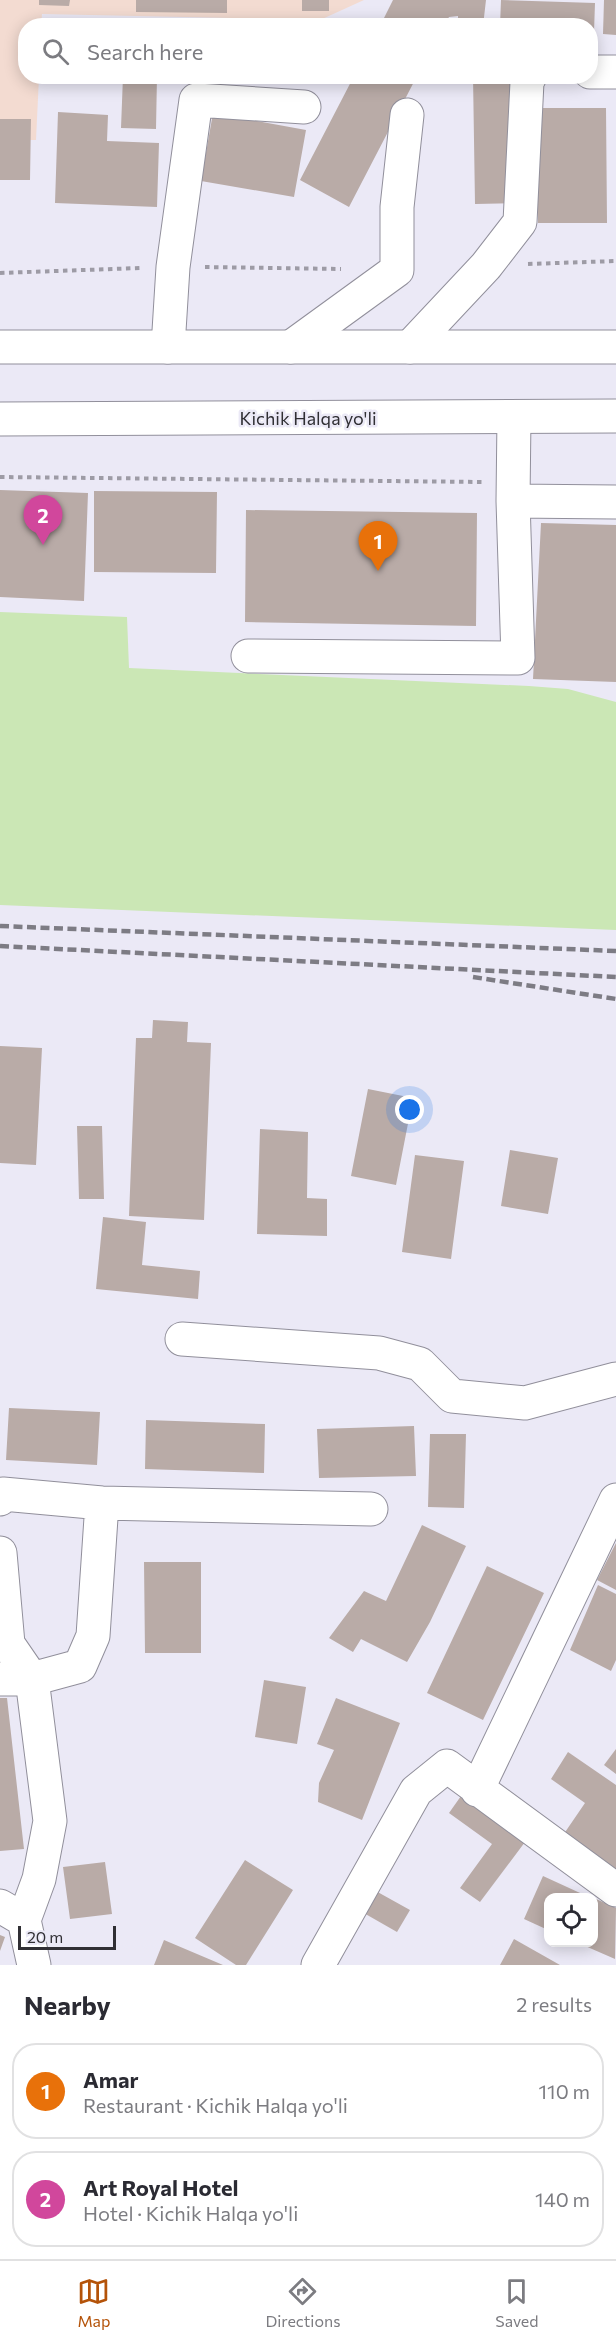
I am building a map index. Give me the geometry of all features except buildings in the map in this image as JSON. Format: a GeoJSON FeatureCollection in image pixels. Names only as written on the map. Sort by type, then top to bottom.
{"type":"FeatureCollection","features":[{"type":"Feature","properties":{"kind":"main road"},"geometry":{"type":"LineString","coordinates":[[598,72],[616,72]]}},
{"type":"Feature","properties":{"kind":"main road"},"geometry":{"type":"LineString","coordinates":[[410,347],[486,266],[520,222],[527,84]]}},
{"type":"Feature","properties":{"kind":"main road"},"geometry":{"type":"LineString","coordinates":[[168,347],[173,267],[196,100],[304,107]]}},
{"type":"Feature","properties":{"kind":"main road"},"geometry":{"type":"LineString","coordinates":[[291,347],[397,270],[397,207],[407,115]]}},
{"type":"Feature","properties":{"kind":"main road"},"geometry":{"type":"LineString","coordinates":[[0,347],[616,347]]}},
{"type":"Feature","properties":{"kind":"main road","name":"Kichik Halqa yo'li"},"geometry":{"type":"LineString","coordinates":[[0,419],[616,416]]}},
{"type":"Feature","properties":{"kind":"main road"},"geometry":{"type":"LineString","coordinates":[[248,656],[518,658],[513,501],[514,417]]}},
{"type":"Feature","properties":{"kind":"main road"},"geometry":{"type":"LineString","coordinates":[[513,501],[616,502]]}},
{"type":"Feature","properties":{"kind":"main road"},"geometry":{"type":"LineString","coordinates":[[182,1339],[379,1353],[420,1364],[452,1396],[525,1403],[616,1379]]}},
{"type":"Feature","properties":{"kind":"main road"},"geometry":{"type":"LineString","coordinates":[[0,1499],[3,1494],[102,1503],[371,1509]]}},
{"type":"Feature","properties":{"kind":"main road"},"geometry":{"type":"LineString","coordinates":[[477,1790],[616,1500]]}},
{"type":"Feature","properties":{"kind":"main road"},"geometry":{"type":"LineString","coordinates":[[0,1678],[32,1678],[80,1666],[93,1636],[102,1503]]}},
{"type":"Feature","properties":{"kind":"main road"},"geometry":{"type":"LineString","coordinates":[[0,1553],[8,1644],[32,1678],[50,1821],[39,1879],[12,1913],[34,1965]]}},
{"type":"Feature","properties":{"kind":"main road"},"geometry":{"type":"LineString","coordinates":[[0,1659],[32,1678]]}},
{"type":"Feature","properties":{"kind":"main road"},"geometry":{"type":"LineString","coordinates":[[318,1965],[416,1791],[447,1766],[616,1890]]}},
{"type":"Feature","properties":{"kind":"path"},"geometry":{"type":"LineString","coordinates":[[486,266],[616,261]]}},
{"type":"Feature","properties":{"kind":"path"},"geometry":{"type":"LineString","coordinates":[[0,273],[173,267],[397,270]]}},
{"type":"Feature","properties":{"kind":"path"},"geometry":{"type":"LineString","coordinates":[[0,477],[482,482],[513,501]]}},
{"type":"Feature","properties":{"kind":"shaded area"},"geometry":{"type":"Polygon","coordinates":[[[0,0],[364,0],[324,18],[42,14],[42,18],[18,18],[18,84],[39,84],[36,140],[0,140],[0,0]]]}},
{"type":"Feature","properties":{"kind":"green space"},"geometry":{"type":"Polygon","coordinates":[[[0,612],[127,617],[129,668],[529,686],[568,689],[616,702],[616,930],[0,905],[0,612]]]}},
{"type":"Feature","properties":{"kind":"railway"},"geometry":{"type":"LineString","coordinates":[[0,926],[616,951]]}},
{"type":"Feature","properties":{"kind":"railway"},"geometry":{"type":"LineString","coordinates":[[0,946],[616,977]]}},
{"type":"Feature","properties":{"kind":"railway"},"geometry":{"type":"LineString","coordinates":[[473,977],[616,999]]}},
{"type":"Feature","properties":{"kind":"place","name":"Art Royal Hotel"},"geometry":{"type":"Point","coordinates":[43,545]}},
{"type":"Feature","properties":{"kind":"place","name":"Amar"},"geometry":{"type":"Point","coordinates":[378,571]}}]}
